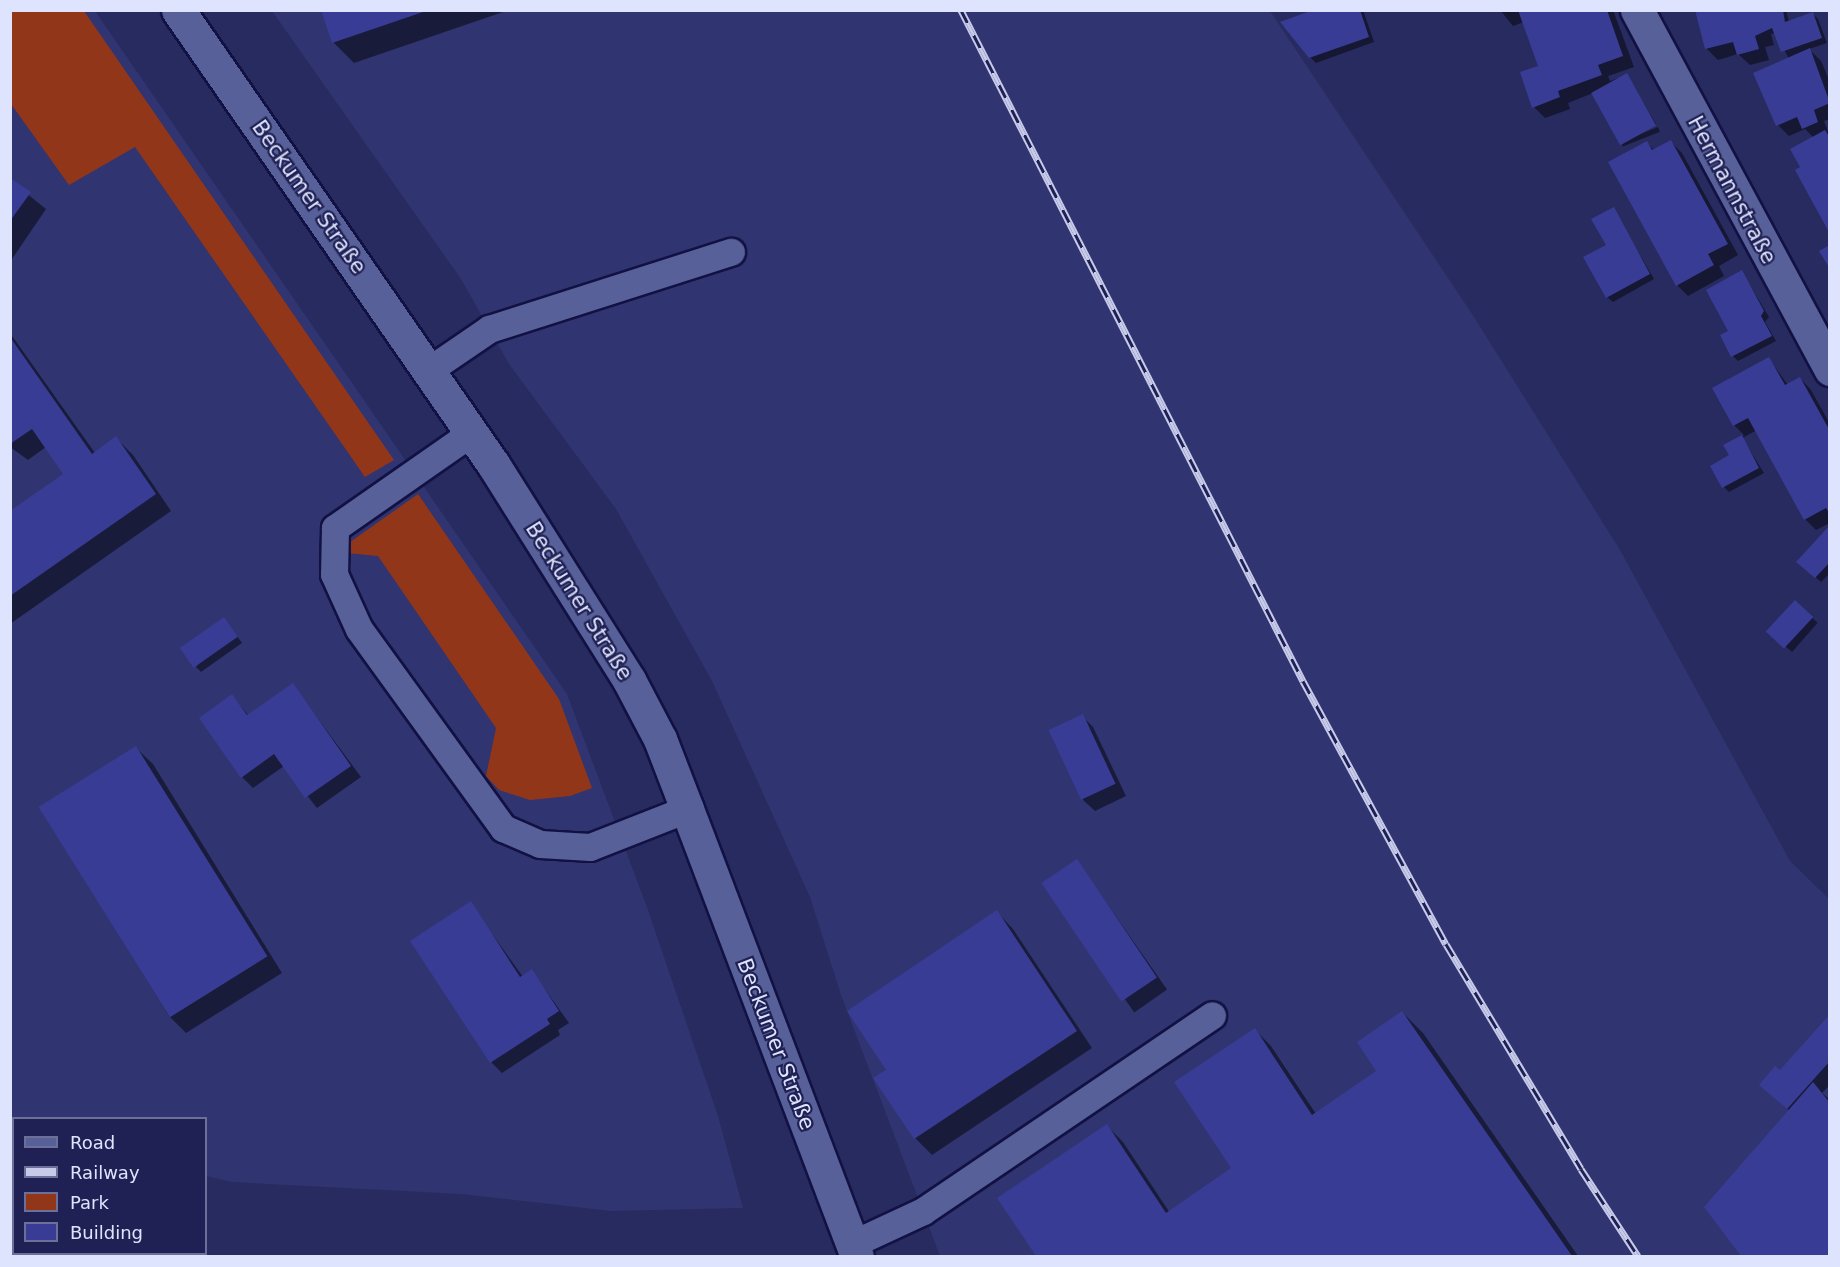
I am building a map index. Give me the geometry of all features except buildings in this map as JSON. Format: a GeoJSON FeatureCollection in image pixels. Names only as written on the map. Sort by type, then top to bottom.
{"type":"FeatureCollection","features":[{"type":"Feature","properties":{"kind":"main road","name":"Beckumer Straße"},"geometry":{"type":"LineString","coordinates":[[178,10],[429,370],[629,680],[660,740],[854,1250]]}},
{"type":"Feature","properties":{"kind":"main road","name":"Hermannstraße"},"geometry":{"type":"LineString","coordinates":[[1637,10],[1830,369]]}},
{"type":"Feature","properties":{"kind":"lane"},"geometry":{"type":"LineString","coordinates":[[429,370],[489,329],[732,252]]}},
{"type":"Feature","properties":{"kind":"lane"},"geometry":{"type":"LineString","coordinates":[[471,433],[335,528],[334,574],[359,628],[503,828],[540,844],[590,847],[687,809]]}},
{"type":"Feature","properties":{"kind":"lane"},"geometry":{"type":"LineString","coordinates":[[854,1250],[923,1211],[1212,1015]]}},
{"type":"Feature","properties":{"kind":"shaded area"},"geometry":{"type":"Polygon","coordinates":[[[10,11],[95,11],[567,694],[648,910],[718,1116],[743,1208],[611,1211],[461,1194],[232,1182],[207,1176],[207,1117],[12,1117],[11,1123],[10,11]]]}},
{"type":"Feature","properties":{"kind":"shaded area"},"geometry":{"type":"Polygon","coordinates":[[[272,11],[1270,11],[1474,317],[1620,550],[1790,861],[1829,899],[1829,1256],[940,1256],[841,995],[810,897],[712,681],[616,509],[509,364],[461,279],[272,11]]]}},
{"type":"Feature","properties":{"kind":"green space"},"geometry":{"type":"Polygon","coordinates":[[[11,10],[84,11],[394,460],[365,477],[135,147],[69,185],[11,104],[11,10]]]}},
{"type":"Feature","properties":{"kind":"green space"},"geometry":{"type":"Polygon","coordinates":[[[418,494],[559,699],[592,788],[570,796],[530,800],[499,790],[486,776],[496,728],[378,556],[336,552],[418,494]]]}},
{"type":"Feature","properties":{"kind":"railway"},"geometry":{"type":"LineString","coordinates":[[961,10],[1303,681],[1446,944],[1581,1169],[1638,1256]]}}]}
